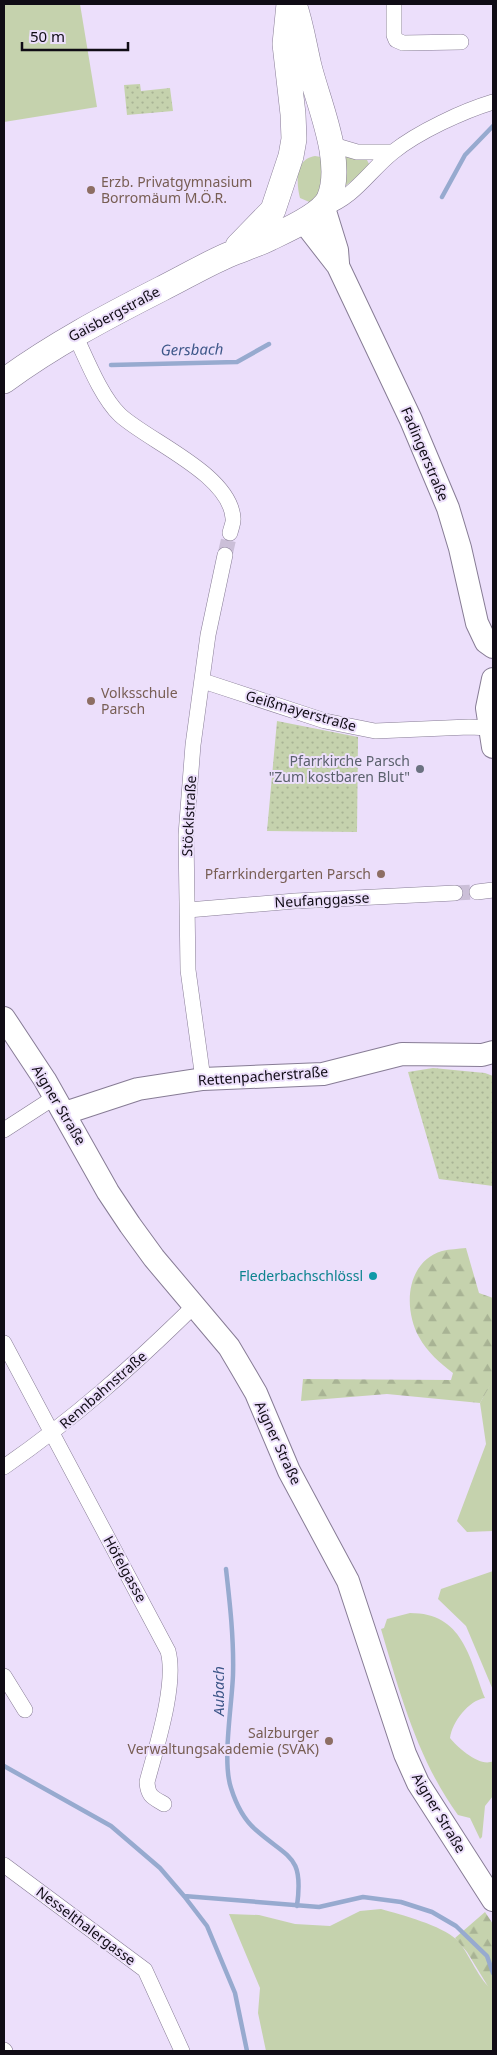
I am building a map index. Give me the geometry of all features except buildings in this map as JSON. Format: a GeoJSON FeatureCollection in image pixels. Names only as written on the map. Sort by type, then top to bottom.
{"type":"FeatureCollection","features":[{"type":"Feature","properties":{"kind":"main road"},"geometry":{"type":"LineString","coordinates":[[289,4],[285,44],[297,151],[294,194],[302,221]]}},
{"type":"Feature","properties":{"kind":"main road"},"geometry":{"type":"LineString","coordinates":[[294,4],[330,144],[333,176],[331,193],[324,208]]}},
{"type":"Feature","properties":{"kind":"main road"},"geometry":{"type":"LineString","coordinates":[[297,151],[330,144]]}},
{"type":"Feature","properties":{"kind":"main road","name":"Gaisbergstraße"},"geometry":{"type":"LineString","coordinates":[[229,255],[249,237],[273,210],[297,151]]}},
{"type":"Feature","properties":{"kind":"main road","name":"Gaisbergstraße"},"geometry":{"type":"LineString","coordinates":[[4,381],[37,356],[75,335],[229,255],[251,248],[324,208]]}},
{"type":"Feature","properties":{"kind":"street"},"geometry":{"type":"LineString","coordinates":[[394,4],[394,34],[396,40],[403,43],[461,42]]}},
{"type":"Feature","properties":{"kind":"street","name":"Gaisbergstraße"},"geometry":{"type":"LineString","coordinates":[[324,208],[344,198],[393,152],[462,112],[493,102]]}},
{"type":"Feature","properties":{"kind":"street"},"geometry":{"type":"LineString","coordinates":[[330,144],[357,152],[393,152]]}},
{"type":"Feature","properties":{"kind":"street","name":"Fadingerstraße"},"geometry":{"type":"LineString","coordinates":[[324,208],[337,250],[338,266]]}},
{"type":"Feature","properties":{"kind":"street","name":"Fadingerstraße"},"geometry":{"type":"LineString","coordinates":[[302,221],[338,266],[436,477],[460,548],[477,623],[486,642],[493,647]]}},
{"type":"Feature","properties":{"kind":"street"},"geometry":{"type":"LineString","coordinates":[[75,335],[94,377],[119,414],[202,470],[226,498],[233,518],[230,532]]}},
{"type":"Feature","properties":{"kind":"street","name":"Stöcklstraße"},"geometry":{"type":"LineString","coordinates":[[203,1079],[188,970],[186,835],[193,745],[208,635],[225,555]]}},
{"type":"Feature","properties":{"kind":"street"},"geometry":{"type":"LineString","coordinates":[[492,734],[488,708],[493,679]]}},
{"type":"Feature","properties":{"kind":"street","name":"Geißmayerstraße"},"geometry":{"type":"LineString","coordinates":[[203,681],[325,721],[374,731],[469,726],[492,734]]}},
{"type":"Feature","properties":{"kind":"street"},"geometry":{"type":"LineString","coordinates":[[477,892],[493,890]]}},
{"type":"Feature","properties":{"kind":"street","name":"Neufanggasse"},"geometry":{"type":"LineString","coordinates":[[188,910],[295,901],[456,893]]}},
{"type":"Feature","properties":{"kind":"street","name":"Aigner Straße"},"geometry":{"type":"LineString","coordinates":[[4,1018],[60,1105],[119,1209],[154,1258],[229,1347],[256,1393],[289,1471],[348,1581],[408,1762],[418,1783],[493,1900]]}},
{"type":"Feature","properties":{"kind":"street","name":"Rettenpacherstraße"},"geometry":{"type":"LineString","coordinates":[[60,1105],[138,1089],[203,1079],[323,1074],[402,1054],[482,1055],[493,1052]]}},
{"type":"Feature","properties":{"kind":"street"},"geometry":{"type":"LineString","coordinates":[[4,1130],[60,1105]]}},
{"type":"Feature","properties":{"kind":"street","name":"Rennbahnstraße"},"geometry":{"type":"LineString","coordinates":[[4,1467],[51,1435],[130,1369],[195,1305]]}},
{"type":"Feature","properties":{"kind":"street","name":"Höfelgasse"},"geometry":{"type":"LineString","coordinates":[[4,1343],[51,1435],[168,1651],[170,1667],[168,1686],[147,1782],[148,1793],[151,1798],[164,1804]]}},
{"type":"Feature","properties":{"kind":"street"},"geometry":{"type":"LineString","coordinates":[[4,1676],[26,1710]]}},
{"type":"Feature","properties":{"kind":"street","name":"Nesselthalergasse"},"geometry":{"type":"LineString","coordinates":[[4,1865],[145,1970],[182,2051]]}},
{"type":"Feature","properties":{"kind":"green space"},"geometry":{"type":"Polygon","coordinates":[[[4,4],[80,4],[97,107],[4,122],[4,4]]]}},
{"type":"Feature","properties":{"kind":"green space"},"geometry":{"type":"Polygon","coordinates":[[[140,84],[141,91],[170,88],[173,111],[127,115],[124,85],[140,84]]]}},
{"type":"Feature","properties":{"kind":"green space"},"geometry":{"type":"Polygon","coordinates":[[[340,154],[367,160],[370,166],[343,188],[340,154]]]}},
{"type":"Feature","properties":{"kind":"green space"},"geometry":{"type":"Polygon","coordinates":[[[321,157],[328,166],[314,204],[300,198],[298,172],[300,166],[308,158],[321,157]]]}},
{"type":"Feature","properties":{"kind":"green space"},"geometry":{"type":"Polygon","coordinates":[[[277,721],[358,737],[357,832],[267,831],[277,721]]]}},
{"type":"Feature","properties":{"kind":"green space"},"geometry":{"type":"Polygon","coordinates":[[[433,1068],[485,1073],[493,1076],[493,1186],[439,1179],[408,1072],[433,1068]]]}},
{"type":"Feature","properties":{"kind":"green space"},"geometry":{"type":"Polygon","coordinates":[[[466,1248],[479,1293],[493,1298],[493,1384],[491,1384],[480,1403],[387,1394],[301,1401],[303,1379],[451,1380],[453,1373],[426,1348],[419,1337],[411,1313],[411,1287],[421,1265],[430,1257],[442,1251],[466,1248]]]}},
{"type":"Feature","properties":{"kind":"green space"},"geometry":{"type":"Polygon","coordinates":[[[491,1383],[493,1384],[493,1531],[467,1532],[457,1521],[486,1444],[480,1403],[491,1383]]]}},
{"type":"Feature","properties":{"kind":"green space"},"geometry":{"type":"Polygon","coordinates":[[[493,1571],[493,1690],[466,1626],[438,1599],[441,1589],[493,1571]]]}},
{"type":"Feature","properties":{"kind":"green space"},"geometry":{"type":"Polygon","coordinates":[[[410,1613],[428,1615],[442,1621],[453,1629],[468,1653],[485,1698],[467,1707],[454,1725],[450,1738],[470,1756],[482,1762],[493,1761],[493,1796],[485,1806],[482,1837],[480,1839],[470,1818],[458,1815],[432,1772],[421,1749],[395,1678],[381,1629],[384,1628],[387,1619],[410,1613]]]}},
{"type":"Feature","properties":{"kind":"green space"},"geometry":{"type":"Polygon","coordinates":[[[381,1909],[431,1925],[450,1935],[461,1945],[484,1981],[493,1989],[493,2051],[266,2051],[258,2013],[260,1988],[229,1914],[259,1915],[295,1924],[330,1926],[360,1911],[381,1909]]]}},
{"type":"Feature","properties":{"kind":"green space"},"geometry":{"type":"Polygon","coordinates":[[[485,1912],[493,1924],[493,1989],[489,1988],[467,1952],[455,1938],[485,1912]]]}},
{"type":"Feature","properties":{"kind":"waterway","name":"Gersbach"},"geometry":{"type":"LineString","coordinates":[[442,197],[465,155],[493,126]]}},
{"type":"Feature","properties":{"kind":"waterway","name":"Gersbach"},"geometry":{"type":"LineString","coordinates":[[111,365],[237,362],[269,344]]}},
{"type":"Feature","properties":{"kind":"waterway","name":"Aubach"},"geometry":{"type":"LineString","coordinates":[[226,1569],[233,1662],[227,1748],[228,1777],[235,1800],[247,1821],[285,1853],[296,1867],[299,1889],[297,1906]]}},
{"type":"Feature","properties":{"kind":"waterway","name":"Aubach"},"geometry":{"type":"LineString","coordinates":[[4,1766],[111,1826],[160,1868],[184,1896],[207,1926],[235,1993],[247,2051]]}},
{"type":"Feature","properties":{"kind":"waterway","name":"Aubach"},"geometry":{"type":"LineString","coordinates":[[184,1896],[319,1907],[363,1897],[401,1902],[432,1912],[456,1926],[487,1956],[493,1973]]}},
{"type":"Feature","properties":{"kind":"tunnel"},"geometry":{"type":"LineString","coordinates":[[225,555],[230,533]]}},
{"type":"Feature","properties":{"kind":"tunnel"},"geometry":{"type":"LineString","coordinates":[[455,893],[477,892]]}},
{"type":"Feature","properties":{"kind":"place","name":"Erzb. Privatgymnasium Borromäum M.Ö.R."},"geometry":{"type":"Point","coordinates":[91,190]}},
{"type":"Feature","properties":{"kind":"place","name":"Volksschule Parsch"},"geometry":{"type":"Point","coordinates":[91,701]}},
{"type":"Feature","properties":{"kind":"place","name":"Pfarrkirche Parsch \"Zum kostbaren Blut\""},"geometry":{"type":"Point","coordinates":[420,769]}},
{"type":"Feature","properties":{"kind":"place","name":"Pfarrkindergarten Parsch"},"geometry":{"type":"Point","coordinates":[381,874]}},
{"type":"Feature","properties":{"kind":"place","name":"Flederbachschlössl"},"geometry":{"type":"Point","coordinates":[373,1276]}},
{"type":"Feature","properties":{"kind":"place","name":"Salzburger Verwaltungsakademie (SVAK)"},"geometry":{"type":"Point","coordinates":[329,1741]}}]}
